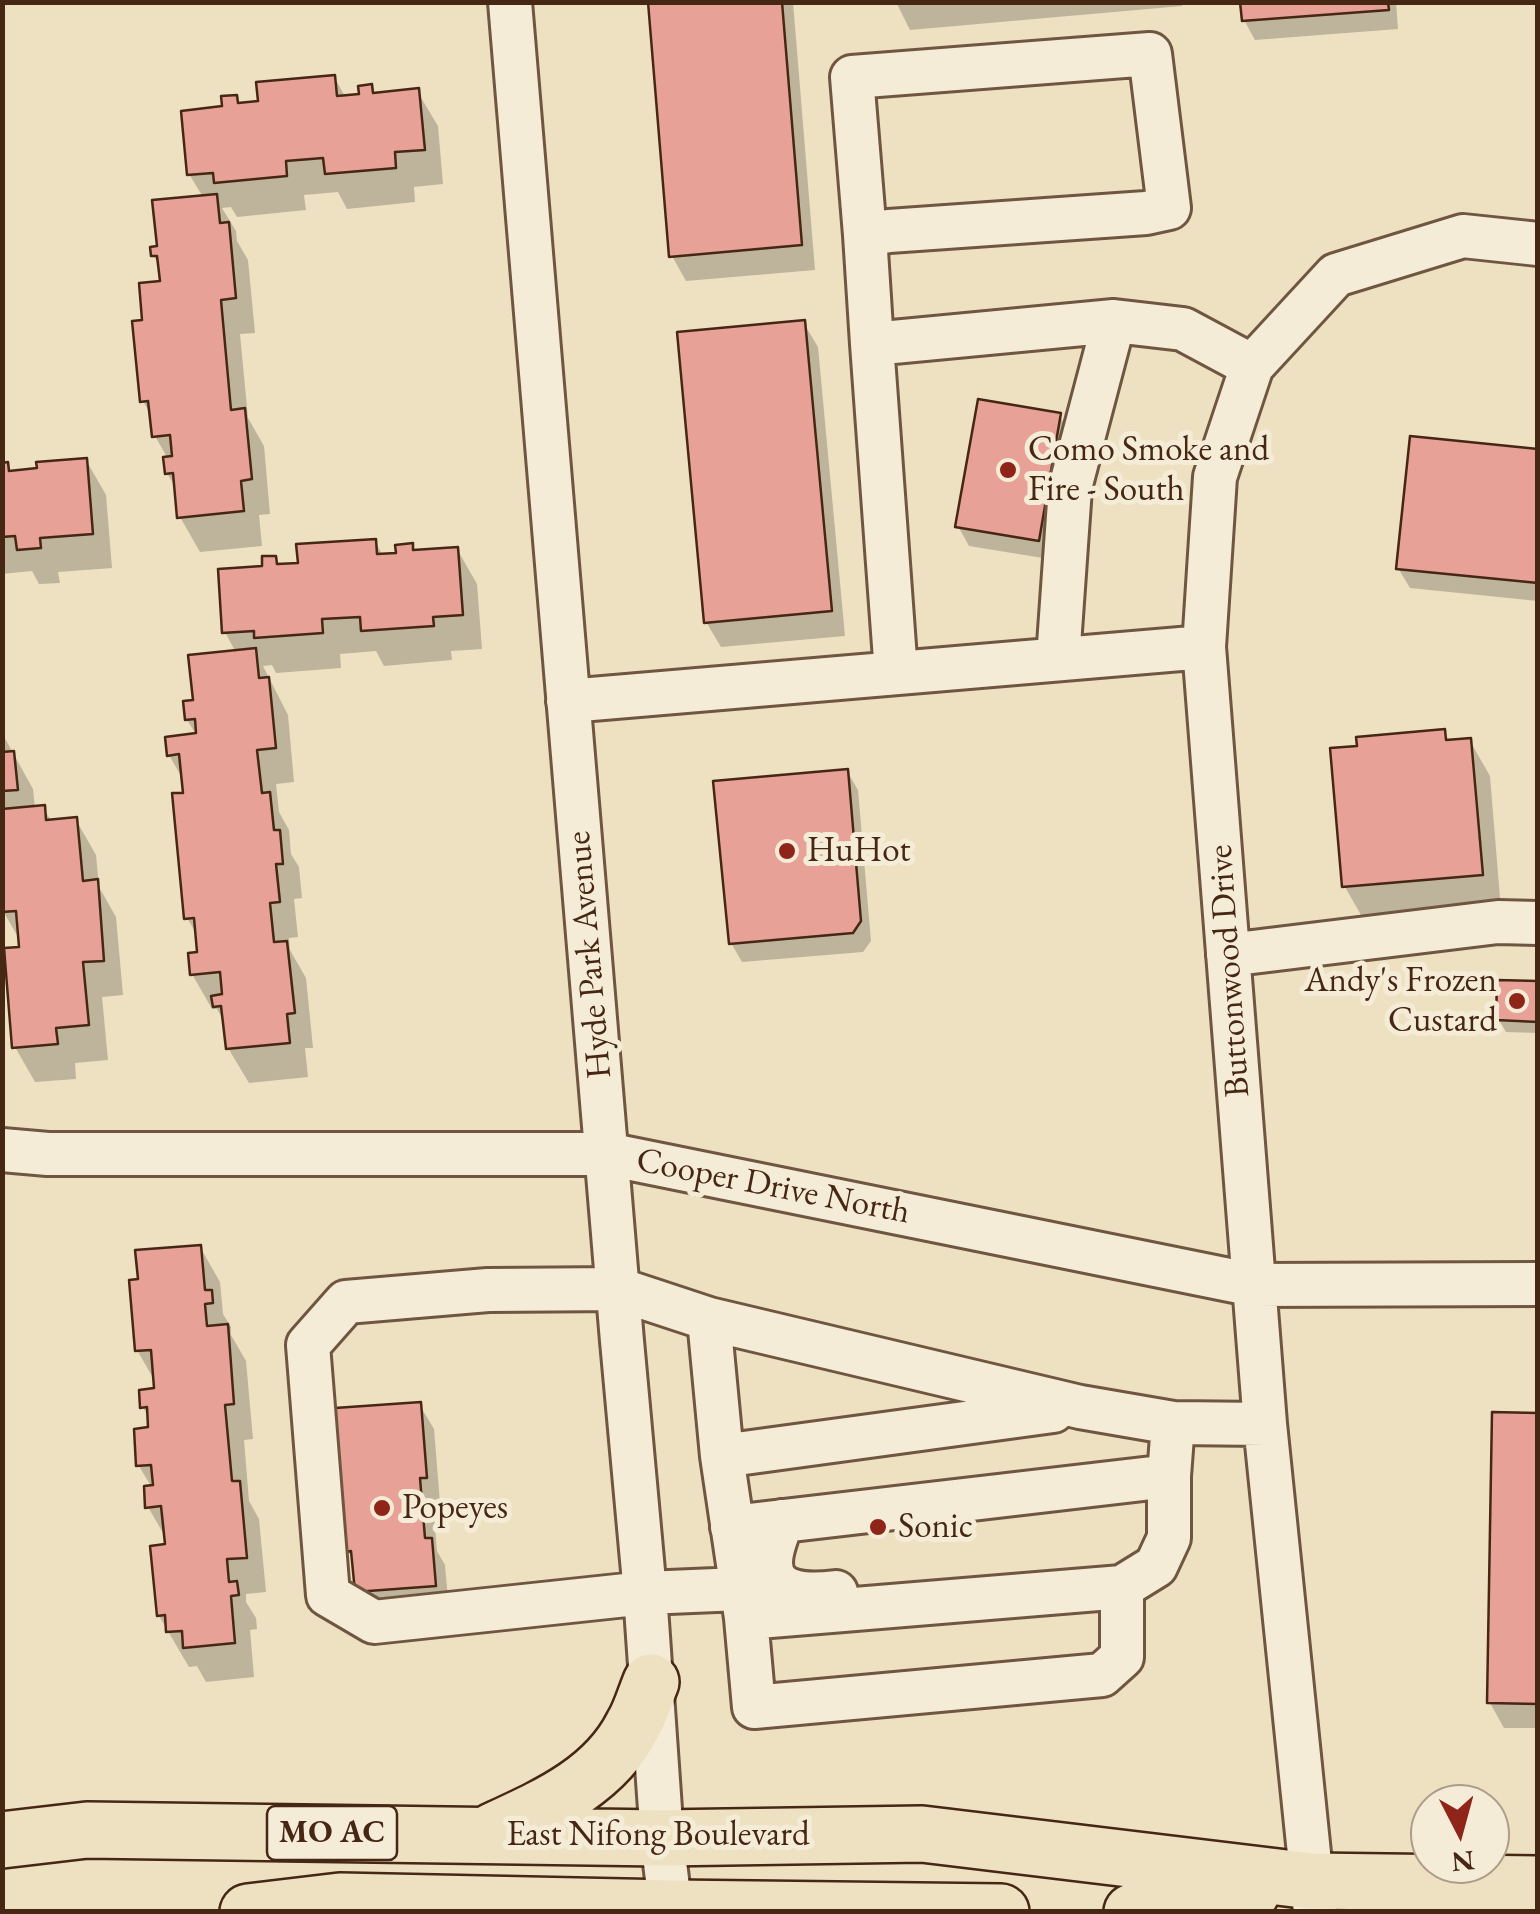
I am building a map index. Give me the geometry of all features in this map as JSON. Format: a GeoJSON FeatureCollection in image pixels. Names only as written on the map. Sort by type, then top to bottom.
{"type":"FeatureCollection","features":[{"type":"Feature","properties":{"kind":"main road"},"geometry":{"type":"LineString","coordinates":[[484,1835],[548,1806],[588,1780],[610,1759],[633,1726],[651,1682]]}},
{"type":"Feature","properties":{"kind":"main road","name":"East Nifong Boulevard"},"geometry":{"type":"LineString","coordinates":[[2,1840],[87,1830],[662,1838],[922,1834],[1313,1896]]}},
{"type":"Feature","properties":{"kind":"main road","name":"East Nifong Boulevard"},"geometry":{"type":"LineString","coordinates":[[1132,1912],[1313,1896],[1538,1884]]}},
{"type":"Feature","properties":{"kind":"main road","name":"East Nifong Boulevard"},"geometry":{"type":"LineString","coordinates":[[248,1912],[340,1900],[670,1910],[1002,1912]]}},
{"type":"Feature","properties":{"kind":"street","name":"Hyde Park Avenue"},"geometry":{"type":"LineString","coordinates":[[510,2],[670,1910]]}},
{"type":"Feature","properties":{"kind":"street"},"geometry":{"type":"LineString","coordinates":[[865,235],[1168,208],[1150,54],[852,77],[896,673]]}},
{"type":"Feature","properties":{"kind":"street","name":"Buttonwood Drive"},"geometry":{"type":"LineString","coordinates":[[1313,1896],[1265,1424],[1204,646],[1215,477],[1252,366],[1336,275],[1463,236],[1538,244]]}},
{"type":"Feature","properties":{"kind":"street"},"geometry":{"type":"LineString","coordinates":[[872,344],[1114,321],[1183,329],[1252,366]]}},
{"type":"Feature","properties":{"kind":"street"},"geometry":{"type":"LineString","coordinates":[[1058,659],[1070,488],[1114,321]]}},
{"type":"Feature","properties":{"kind":"street"},"geometry":{"type":"LineString","coordinates":[[568,701],[1204,646]]}},
{"type":"Feature","properties":{"kind":"street"},"geometry":{"type":"LineString","coordinates":[[1228,955],[1498,922],[1538,923]]}},
{"type":"Feature","properties":{"kind":"street","name":"Cooper Drive North"},"geometry":{"type":"LineString","coordinates":[[2,1150],[48,1154],[607,1154],[1254,1285],[1538,1284]]}},
{"type":"Feature","properties":{"kind":"street"},"geometry":{"type":"LineString","coordinates":[[1173,1423],[1169,1538],[1156,1566],[1122,1587],[1036,1594],[743,1603],[645,1594],[374,1622],[328,1596],[308,1345],[346,1302],[488,1290],[618,1289],[709,1319],[1080,1407],[1173,1423],[1265,1424]]}},
{"type":"Feature","properties":{"kind":"street"},"geometry":{"type":"LineString","coordinates":[[709,1319],[754,1707],[1102,1675],[1122,1657],[1122,1587]]}},
{"type":"Feature","properties":{"kind":"street"},"geometry":{"type":"LineString","coordinates":[[722,1456],[1080,1407]]}},
{"type":"Feature","properties":{"kind":"street"},"geometry":{"type":"LineString","coordinates":[[732,1527],[1169,1476]]}},
{"type":"Feature","properties":{"kind":"street"},"geometry":{"type":"LineString","coordinates":[[782,1522],[771,1564],[782,1586],[799,1594],[1012,1573],[1036,1594]]}},
{"type":"Feature","properties":{"kind":"building"},"geometry":{"type":"Polygon","coordinates":[[[648,2],[782,2],[802,245],[669,257],[648,2]]]}},
{"type":"Feature","properties":{"kind":"building"},"geometry":{"type":"Polygon","coordinates":[[[1240,2],[1388,2],[1389,10],[1242,21],[1240,2]]]}},
{"type":"Feature","properties":{"kind":"building"},"geometry":{"type":"Polygon","coordinates":[[[335,75],[337,96],[359,94],[358,86],[372,84],[373,93],[419,88],[425,150],[395,152],[396,168],[325,174],[323,158],[286,161],[287,176],[214,183],[213,173],[187,175],[181,111],[222,106],[221,96],[237,95],[238,103],[258,101],[256,82],[335,75]]]}},
{"type":"Feature","properties":{"kind":"building"},"geometry":{"type":"Polygon","coordinates":[[[217,194],[220,223],[229,222],[236,298],[221,300],[231,410],[245,408],[252,479],[241,481],[244,511],[177,518],[173,473],[165,474],[163,457],[172,456],[170,435],[152,437],[148,401],[140,402],[132,321],[142,320],[139,283],[160,281],[157,256],[151,256],[150,247],[157,246],[152,200],[217,194]]]}},
{"type":"Feature","properties":{"kind":"building"},"geometry":{"type":"Polygon","coordinates":[[[805,320],[832,611],[704,623],[677,332],[805,320]]]}},
{"type":"Feature","properties":{"kind":"building","name":"Como Smoke and Fire - South"},"geometry":{"type":"Polygon","coordinates":[[[978,399],[1061,413],[1039,541],[955,527],[978,399]]]}},
{"type":"Feature","properties":{"kind":"building"},"geometry":{"type":"Polygon","coordinates":[[[1410,436],[1538,449],[1538,583],[1396,569],[1410,436]]]}},
{"type":"Feature","properties":{"kind":"building"},"geometry":{"type":"Polygon","coordinates":[[[87,458],[93,534],[40,538],[41,548],[17,550],[15,536],[2,537],[2,463],[8,462],[9,471],[37,468],[36,462],[87,458]]]}},
{"type":"Feature","properties":{"kind":"building"},"geometry":{"type":"Polygon","coordinates":[[[376,539],[377,554],[396,553],[395,545],[413,543],[413,550],[458,547],[463,615],[433,617],[434,626],[361,631],[360,617],[322,619],[323,633],[254,638],[254,631],[222,633],[218,569],[262,566],[262,556],[276,556],[277,564],[298,563],[296,544],[376,539]]]}},
{"type":"Feature","properties":{"kind":"building"},"geometry":{"type":"Polygon","coordinates":[[[256,648],[259,678],[269,677],[276,748],[257,750],[262,793],[270,792],[274,830],[280,830],[283,864],[276,864],[280,902],[270,903],[274,942],[287,941],[295,1013],[287,1014],[290,1043],[226,1049],[221,1006],[213,1007],[211,996],[222,994],[220,972],[190,975],[188,953],[197,952],[194,918],[184,919],[172,793],[183,793],[179,754],[167,756],[165,737],[196,733],[195,719],[185,720],[183,701],[193,700],[188,655],[256,648]]]}},
{"type":"Feature","properties":{"kind":"building"},"geometry":{"type":"Polygon","coordinates":[[[1445,729],[1446,740],[1471,738],[1483,875],[1342,887],[1330,748],[1357,746],[1356,737],[1445,729]]]}},
{"type":"Feature","properties":{"kind":"building"},"geometry":{"type":"Polygon","coordinates":[[[14,751],[18,790],[2,791],[2,752],[14,751]]]}},
{"type":"Feature","properties":{"kind":"building","name":"HuHot"},"geometry":{"type":"Polygon","coordinates":[[[848,769],[861,921],[853,933],[729,944],[713,781],[848,769]]]}},
{"type":"Feature","properties":{"kind":"building"},"geometry":{"type":"Polygon","coordinates":[[[45,805],[46,820],[77,817],[83,881],[98,879],[104,961],[83,962],[89,1025],[56,1028],[58,1044],[12,1048],[4,948],[19,947],[16,911],[2,912],[2,809],[45,805]]]}},
{"type":"Feature","properties":{"kind":"building","name":"Andy's Frozen Custard"},"geometry":{"type":"Polygon","coordinates":[[[1497,980],[1538,981],[1538,1022],[1496,1020],[1497,980]]]}},
{"type":"Feature","properties":{"kind":"building"},"geometry":{"type":"Polygon","coordinates":[[[201,1245],[205,1290],[212,1290],[213,1303],[205,1304],[207,1326],[228,1324],[234,1404],[225,1405],[232,1481],[240,1481],[247,1558],[227,1559],[229,1582],[237,1581],[239,1595],[231,1596],[235,1643],[183,1648],[182,1631],[166,1632],[165,1615],[157,1616],[150,1546],[165,1544],[161,1506],[145,1508],[144,1486],[153,1485],[151,1465],[136,1466],[134,1429],[148,1427],[147,1407],[140,1408],[139,1390],[154,1388],[151,1350],[135,1351],[129,1280],[138,1279],[135,1250],[201,1245]]]}},
{"type":"Feature","properties":{"kind":"building","name":"Popeyes"},"geometry":{"type":"Polygon","coordinates":[[[421,1402],[427,1478],[420,1478],[425,1538],[432,1538],[436,1586],[355,1592],[351,1551],[346,1552],[335,1408],[421,1402]]]}},
{"type":"Feature","properties":{"kind":"building"},"geometry":{"type":"Polygon","coordinates":[[[1492,1412],[1538,1413],[1538,1704],[1487,1703],[1492,1412]]]}},
{"type":"Feature","properties":{"kind":"place","name":"Como Smoke and Fire - South"},"geometry":{"type":"Point","coordinates":[1008,470]}},
{"type":"Feature","properties":{"kind":"place","name":"HuHot"},"geometry":{"type":"Point","coordinates":[787,851]}},
{"type":"Feature","properties":{"kind":"place","name":"Andy's Frozen Custard"},"geometry":{"type":"Point","coordinates":[1517,1001]}},
{"type":"Feature","properties":{"kind":"place","name":"Popeyes"},"geometry":{"type":"Point","coordinates":[382,1508]}},
{"type":"Feature","properties":{"kind":"place","name":"Sonic"},"geometry":{"type":"Point","coordinates":[878,1527]}}]}
